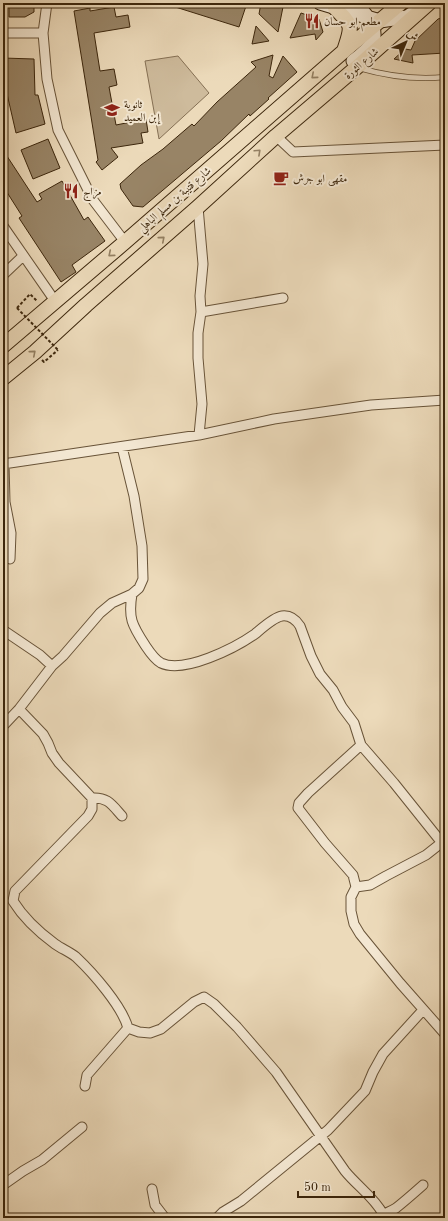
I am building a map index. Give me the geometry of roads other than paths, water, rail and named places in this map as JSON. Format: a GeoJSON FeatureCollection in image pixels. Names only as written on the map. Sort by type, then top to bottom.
{"type":"FeatureCollection","features":[{"type":"Feature","properties":{"kind":"main road"},"geometry":{"type":"LineString","coordinates":[[320,3],[373,22],[407,17],[428,3]]}},
{"type":"Feature","properties":{"kind":"main road"},"geometry":{"type":"LineString","coordinates":[[310,106],[312,97],[364,52],[372,41],[374,35],[373,22],[359,7],[353,3]]}},
{"type":"Feature","properties":{"kind":"main road"},"geometry":{"type":"LineString","coordinates":[[373,22],[401,3]]}},
{"type":"Feature","properties":{"kind":"main road","name":"شارع الثورة"},"geometry":{"type":"LineString","coordinates":[[310,106],[358,67],[428,3]]}},
{"type":"Feature","properties":{"kind":"main road"},"geometry":{"type":"LineString","coordinates":[[335,8],[349,22],[351,28],[344,51]]}},
{"type":"Feature","properties":{"kind":"main road","name":"شارع الثورة"},"geometry":{"type":"LineString","coordinates":[[344,51],[373,22]]}},
{"type":"Feature","properties":{"kind":"main road","name":"شارع قتيبة بن مسلم الباهلي"},"geometry":{"type":"LineString","coordinates":[[3,346],[344,51]]}},
{"type":"Feature","properties":{"kind":"main road","name":"شارع قتيبة بن مسلم الباهلي"},"geometry":{"type":"LineString","coordinates":[[3,378],[198,207],[310,106]]}},
{"type":"Feature","properties":{"kind":"street"},"geometry":{"type":"LineString","coordinates":[[47,3],[43,33],[47,79],[58,130],[93,200],[125,242]]}},
{"type":"Feature","properties":{"kind":"street"},"geometry":{"type":"LineString","coordinates":[[3,33],[43,33]]}},
{"type":"Feature","properties":{"kind":"street"},"geometry":{"type":"LineString","coordinates":[[276,136],[293,152],[445,145]]}},
{"type":"Feature","properties":{"kind":"street"},"geometry":{"type":"LineString","coordinates":[[198,207],[204,264],[200,296],[201,312],[198,333],[198,358],[202,404],[199,435]]}},
{"type":"Feature","properties":{"kind":"street"},"geometry":{"type":"LineString","coordinates":[[3,226],[55,300]]}},
{"type":"Feature","properties":{"kind":"street"},"geometry":{"type":"LineString","coordinates":[[3,275],[24,256]]}},
{"type":"Feature","properties":{"kind":"street"},"geometry":{"type":"LineString","coordinates":[[201,312],[283,298]]}},
{"type":"Feature","properties":{"kind":"street"},"geometry":{"type":"LineString","coordinates":[[10,559],[11,534],[5,502],[3,464],[199,435],[274,419],[371,405],[445,400]]}},
{"type":"Feature","properties":{"kind":"street"},"geometry":{"type":"LineString","coordinates":[[3,726],[20,709],[52,666],[63,656],[100,614],[112,603],[132,594],[139,588],[143,579],[144,564],[142,546],[134,496],[122,447]]}},
{"type":"Feature","properties":{"kind":"street"},"geometry":{"type":"LineString","coordinates":[[132,594],[130,615],[134,627],[154,658],[161,663],[171,665],[186,665],[218,654],[253,635],[278,617],[291,617],[300,626],[311,656],[320,674],[333,690],[342,707],[354,723],[361,745],[385,771],[430,828],[443,842],[426,855],[370,885],[356,887]]}},
{"type":"Feature","properties":{"kind":"street"},"geometry":{"type":"LineString","coordinates":[[3,630],[40,655],[52,666]]}},
{"type":"Feature","properties":{"kind":"street"},"geometry":{"type":"LineString","coordinates":[[20,709],[43,734],[52,753],[59,763],[92,798],[92,809],[88,816],[15,891],[12,901],[41,932],[55,944],[75,956],[85,966],[106,990],[125,1018],[128,1028]]}},
{"type":"Feature","properties":{"kind":"street"},"geometry":{"type":"LineString","coordinates":[[361,745],[308,793],[299,803],[298,808],[325,843],[353,875],[356,887],[351,897],[351,911],[354,924],[423,1010],[445,1034]]}},
{"type":"Feature","properties":{"kind":"street"},"geometry":{"type":"LineString","coordinates":[[92,798],[101,798],[106,800],[122,816]]}},
{"type":"Feature","properties":{"kind":"street"},"geometry":{"type":"LineString","coordinates":[[128,1028],[139,1032],[150,1033],[161,1028],[194,1002],[204,997],[214,1004],[237,1027],[276,1072],[345,1171],[380,1209],[381,1216],[390,1212],[423,1185]]}},
{"type":"Feature","properties":{"kind":"street"},"geometry":{"type":"LineString","coordinates":[[217,1218],[223,1212],[241,1201],[321,1137],[365,1091],[375,1066],[383,1054],[423,1010]]}},
{"type":"Feature","properties":{"kind":"street"},"geometry":{"type":"LineString","coordinates":[[85,1086],[87,1075],[128,1028]]}},
{"type":"Feature","properties":{"kind":"street"},"geometry":{"type":"LineString","coordinates":[[3,1185],[23,1170],[42,1160],[82,1127]]}},
{"type":"Feature","properties":{"kind":"street"},"geometry":{"type":"LineString","coordinates":[[152,1189],[155,1205],[165,1218]]}},
{"type":"Feature","properties":{"kind":"lane"},"geometry":{"type":"LineString","coordinates":[[358,67],[382,74],[432,78],[445,77]]}},
{"type":"Feature","properties":{"kind":"place","name":"مطعم ابو حسان"},"geometry":{"type":"Point","coordinates":[312,21]}},
{"type":"Feature","properties":{"kind":"place","name":"ثانوية إبن العميد"},"geometry":{"type":"Point","coordinates":[112,110]}},
{"type":"Feature","properties":{"kind":"place","name":"مقهى ابو جرش"},"geometry":{"type":"Point","coordinates":[281,178]}},
{"type":"Feature","properties":{"kind":"place","name":"مزاج"},"geometry":{"type":"Point","coordinates":[71,191]}}]}
